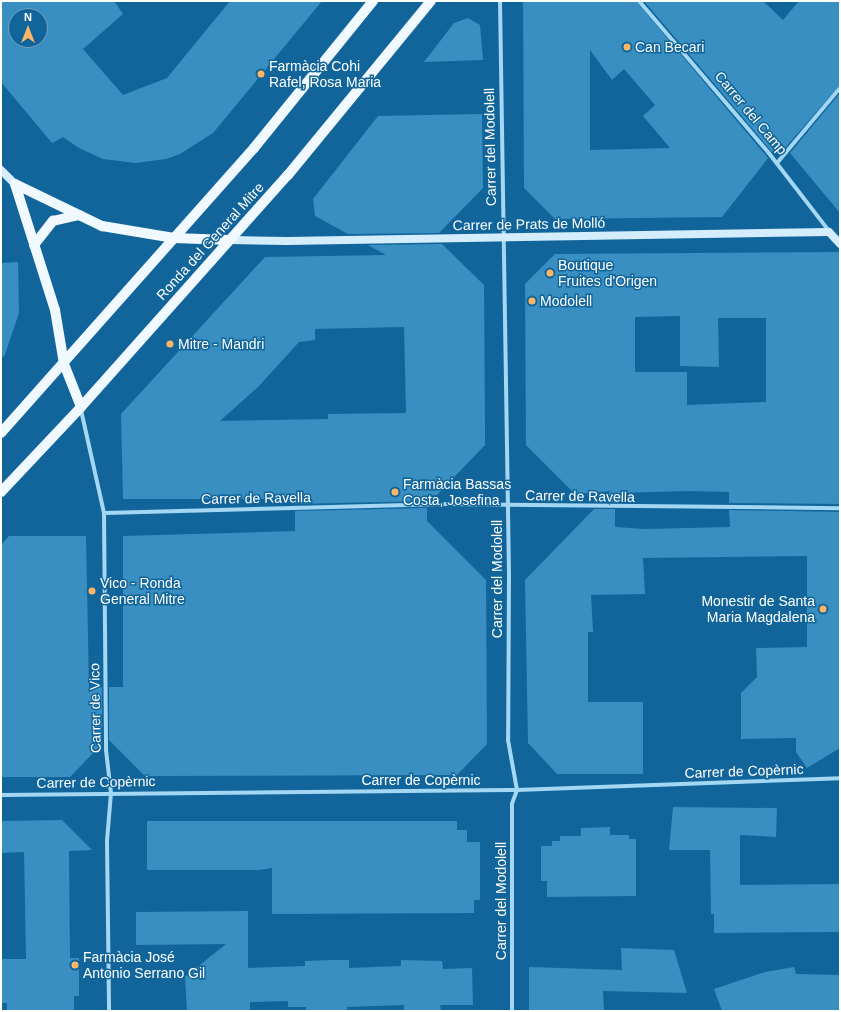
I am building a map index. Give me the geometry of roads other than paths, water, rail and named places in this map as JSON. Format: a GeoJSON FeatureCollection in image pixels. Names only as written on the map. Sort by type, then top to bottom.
{"type":"FeatureCollection","features":[{"type":"Feature","properties":{"kind":"main road","name":"Ronda del General Mitre"},"geometry":{"type":"LineString","coordinates":[[1,433],[64,364],[265,135],[373,1]]}},
{"type":"Feature","properties":{"kind":"main road","name":"Ronda del General Mitre"},"geometry":{"type":"LineString","coordinates":[[1,492],[81,407],[288,175],[431,1]]}},
{"type":"Feature","properties":{"kind":"main road"},"geometry":{"type":"LineString","coordinates":[[15,184],[102,226],[174,238],[229,240]]}},
{"type":"Feature","properties":{"kind":"main road"},"geometry":{"type":"LineString","coordinates":[[15,184],[55,310],[64,364],[81,407]]}},
{"type":"Feature","properties":{"kind":"main road"},"geometry":{"type":"LineString","coordinates":[[34,246],[53,221],[79,215]]}},
{"type":"Feature","properties":{"kind":"street","name":"Carrer del Modolell"},"geometry":{"type":"LineString","coordinates":[[500,1],[502,237],[508,506],[508,740],[516,790],[512,804],[512,1011]]}},
{"type":"Feature","properties":{"kind":"street","name":"Carrer del Camp"},"geometry":{"type":"LineString","coordinates":[[639,1],[777,163],[829,232],[840,244]]}},
{"type":"Feature","properties":{"kind":"street"},"geometry":{"type":"LineString","coordinates":[[777,163],[840,88]]}},
{"type":"Feature","properties":{"kind":"street"},"geometry":{"type":"LineString","coordinates":[[1,170],[15,184]]}},
{"type":"Feature","properties":{"kind":"street","name":"Carrer de Prats de Molló"},"geometry":{"type":"LineString","coordinates":[[229,240],[829,232]]}},
{"type":"Feature","properties":{"kind":"street","name":"Carrer de Vico"},"geometry":{"type":"LineString","coordinates":[[81,407],[104,513],[106,750],[110,793],[107,841],[108,1011]]}},
{"type":"Feature","properties":{"kind":"street","name":"Carrer de Ravella"},"geometry":{"type":"LineString","coordinates":[[104,513],[437,504],[508,506],[840,508]]}},
{"type":"Feature","properties":{"kind":"street","name":"Carrer de Copèrnic"},"geometry":{"type":"LineString","coordinates":[[1,794],[516,790],[840,778]]}},
{"type":"Feature","properties":{"kind":"place","name":"Can Becari"},"geometry":{"type":"Point","coordinates":[627,47]}},
{"type":"Feature","properties":{"kind":"place","name":"Farmàcia Cohi Rafel, Rosa Maria"},"geometry":{"type":"Point","coordinates":[261,74]}},
{"type":"Feature","properties":{"kind":"place","name":"Boutique Fruites d'Origen"},"geometry":{"type":"Point","coordinates":[550,273]}},
{"type":"Feature","properties":{"kind":"place","name":"Modolell"},"geometry":{"type":"Point","coordinates":[532,301]}},
{"type":"Feature","properties":{"kind":"place","name":"Mitre - Mandri"},"geometry":{"type":"Point","coordinates":[170,344]}},
{"type":"Feature","properties":{"kind":"place","name":"Farmàcia Bassas Costa, Josefina"},"geometry":{"type":"Point","coordinates":[395,492]}},
{"type":"Feature","properties":{"kind":"place","name":"Vico - Ronda General Mitre"},"geometry":{"type":"Point","coordinates":[92,591]}},
{"type":"Feature","properties":{"kind":"place","name":"Monestir de Santa Maria Magdalena"},"geometry":{"type":"Point","coordinates":[823,609]}},
{"type":"Feature","properties":{"kind":"place","name":"Farmàcia José Antonio Serrano Gil"},"geometry":{"type":"Point","coordinates":[75,965]}}]}
